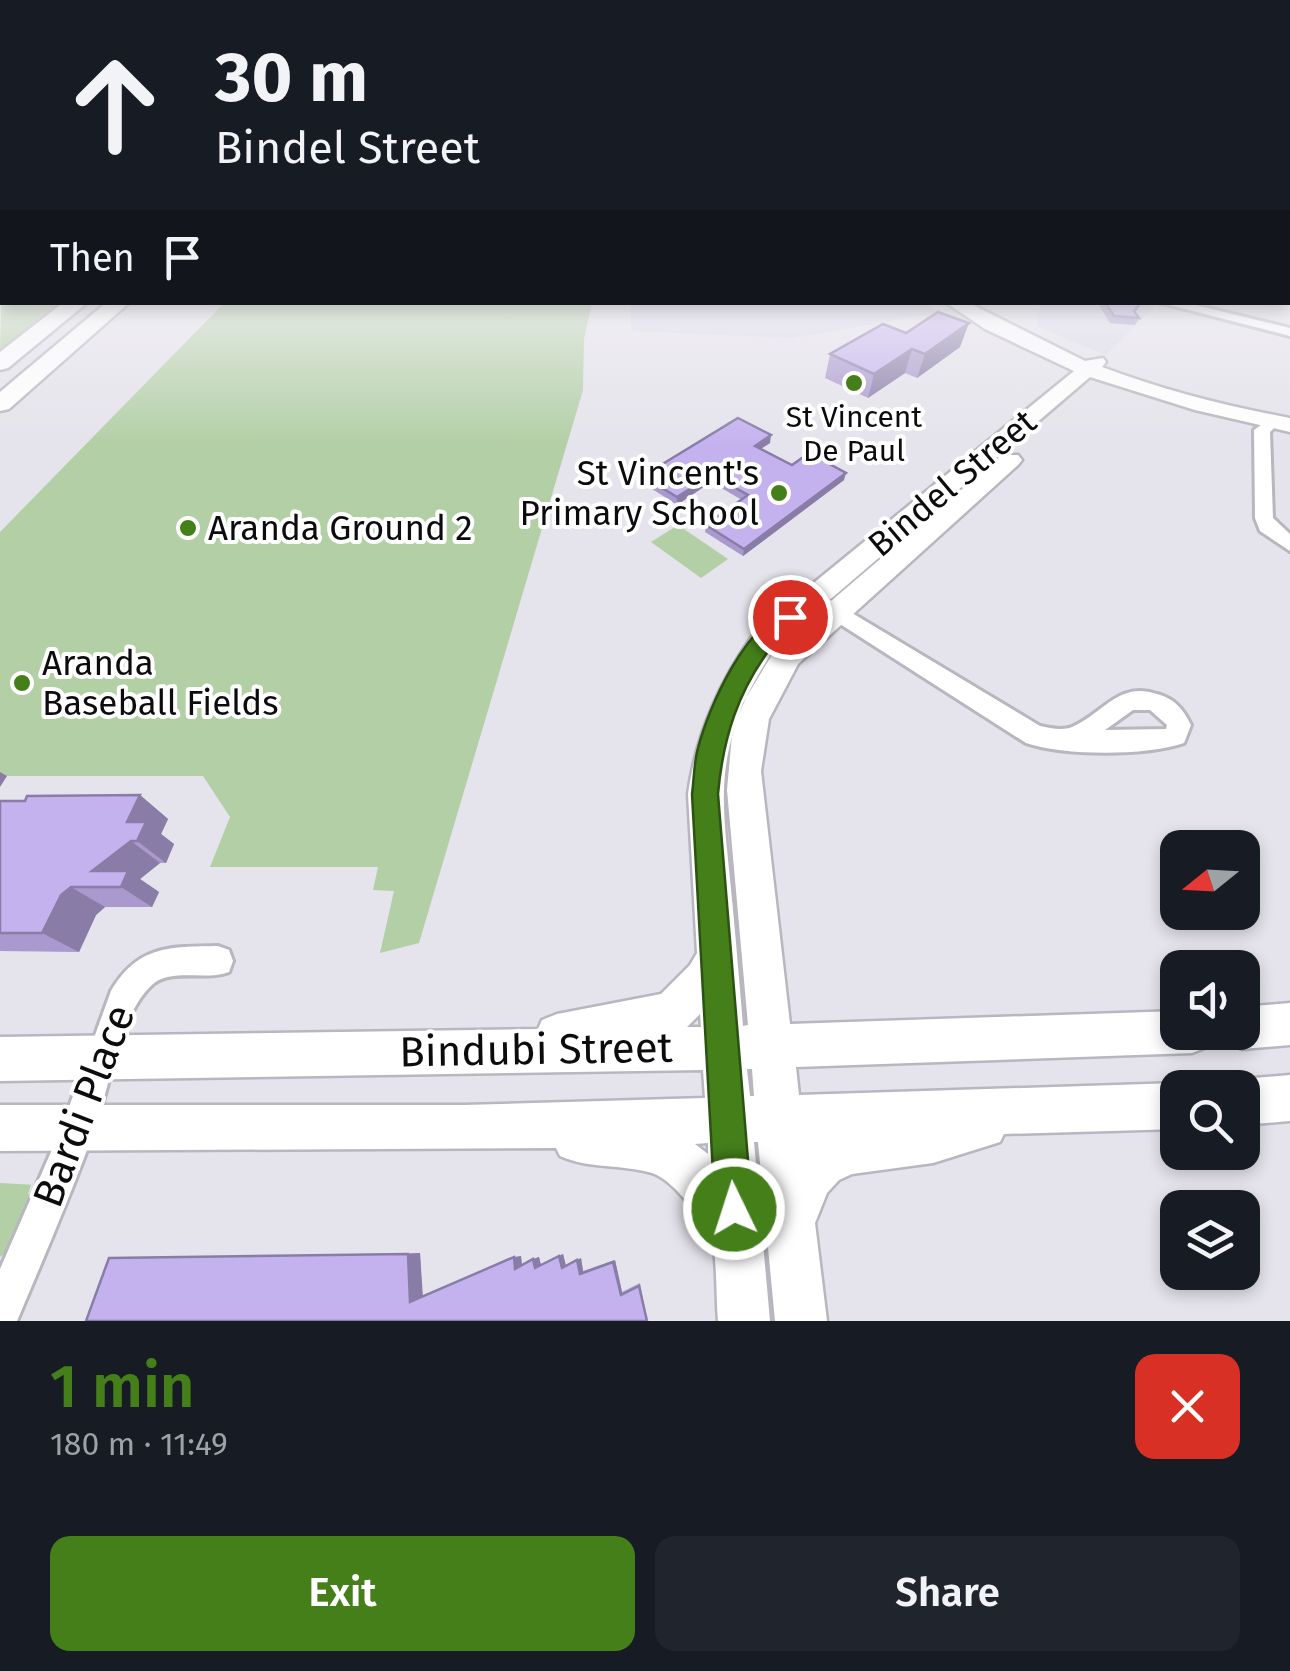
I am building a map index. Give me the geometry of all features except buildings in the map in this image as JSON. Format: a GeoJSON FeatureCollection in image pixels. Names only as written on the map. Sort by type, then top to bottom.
{"type":"FeatureCollection","features":[{"type":"Feature","properties":{"kind":"main road"},"geometry":{"type":"LineString","coordinates":[[0,363],[53,322]]}},
{"type":"Feature","properties":{"kind":"main road"},"geometry":{"type":"LineString","coordinates":[[0,404],[97,322]]}},
{"type":"Feature","properties":{"kind":"main road"},"geometry":{"type":"LineString","coordinates":[[998,322],[1101,369],[1222,412],[1281,423]]}},
{"type":"Feature","properties":{"kind":"main road","name":"Bindel Street"},"geometry":{"type":"LineString","coordinates":[[744,1321],[705,794],[710,750],[741,704],[767,636],[825,605],[1101,369]]}},
{"type":"Feature","properties":{"kind":"main road","name":"Bindel Street"},"geometry":{"type":"LineString","coordinates":[[741,704],[744,790],[801,1321]]}},
{"type":"Feature","properties":{"kind":"main road"},"geometry":{"type":"LineString","coordinates":[[460,1051],[670,1013],[705,980],[716,958]]}},
{"type":"Feature","properties":{"kind":"main road"},"geometry":{"type":"LineString","coordinates":[[1260,1026],[1290,1024]]}},
{"type":"Feature","properties":{"kind":"main road","name":"Bindubi Street"},"geometry":{"type":"LineString","coordinates":[[0,1059],[723,1048],[1160,1033]]}},
{"type":"Feature","properties":{"kind":"main road"},"geometry":{"type":"LineString","coordinates":[[1260,1100],[1290,1098]]}},
{"type":"Feature","properties":{"kind":"main road","name":"Bindubi Street"},"geometry":{"type":"LineString","coordinates":[[0,1128],[464,1128],[1160,1107]]}},
{"type":"Feature","properties":{"kind":"main road"},"geometry":{"type":"LineString","coordinates":[[789,1233],[801,1188],[816,1167],[842,1151],[921,1142],[1040,1112]]}},
{"type":"Feature","properties":{"kind":"main road"},"geometry":{"type":"LineString","coordinates":[[464,1128],[668,1151],[692,1168],[736,1238]]}},
{"type":"Feature","properties":{"kind":"street"},"geometry":{"type":"LineString","coordinates":[[1246,322],[1290,332]]}},
{"type":"Feature","properties":{"kind":"street"},"geometry":{"type":"LineString","coordinates":[[1273,328],[1279,322]]}},
{"type":"Feature","properties":{"kind":"street"},"geometry":{"type":"LineString","coordinates":[[1281,423],[1262,430],[1264,518],[1268,527],[1290,544]]}},
{"type":"Feature","properties":{"kind":"street"},"geometry":{"type":"LineString","coordinates":[[825,605],[1012,723],[1035,736],[1059,740]]}},
{"type":"Feature","properties":{"kind":"street","name":"Bardi Place"},"geometry":{"type":"LineString","coordinates":[[0,1314],[79,1128],[100,1058],[128,990],[139,975],[161,963],[218,961]]}},
{"type":"Feature","properties":{"kind":"shaded area"},"geometry":{"type":"Polygon","coordinates":[[[631,322],[887,322],[792,338],[631,331],[631,322]]]}},
{"type":"Feature","properties":{"kind":"shaded area"},"geometry":{"type":"Polygon","coordinates":[[[1037,322],[1139,322],[1106,355],[1036,326],[1037,322]]]}},
{"type":"Feature","properties":{"kind":"green space"},"geometry":{"type":"Polygon","coordinates":[[[1,322],[36,322],[0,349],[1,322]]]}},
{"type":"Feature","properties":{"kind":"green space"},"geometry":{"type":"Polygon","coordinates":[[[206,322],[588,322],[583,390],[419,943],[380,953],[394,891],[373,890],[378,867],[210,867],[230,817],[203,776],[0,776],[0,532],[206,322]]]}},
{"type":"Feature","properties":{"kind":"green space"},"geometry":{"type":"Polygon","coordinates":[[[678,525],[728,559],[701,578],[651,542],[678,525]]]}},
{"type":"Feature","properties":{"kind":"green space"},"geometry":{"type":"Polygon","coordinates":[[[0,1183],[36,1185],[31,1185],[28,1194],[32,1196],[8,1251],[0,1257],[0,1183]]]}},
{"type":"Feature","properties":{"kind":"place","name":"St Vincent De Paul"},"geometry":{"type":"Point","coordinates":[854,383]}},
{"type":"Feature","properties":{"kind":"place","name":"St Vincent's Primary School"},"geometry":{"type":"Point","coordinates":[779,493]}},
{"type":"Feature","properties":{"kind":"place","name":"Aranda Ground 2"},"geometry":{"type":"Point","coordinates":[188,528]}},
{"type":"Feature","properties":{"kind":"place","name":"Aranda Baseball Fields"},"geometry":{"type":"Point","coordinates":[22,683]}},
{"type":"Feature","properties":{"kind":"route"},"geometry":{"type":"LineString","coordinates":[[734,1209],[705,794],[715,729],[730,690],[767,636],[790,617]]}}]}
